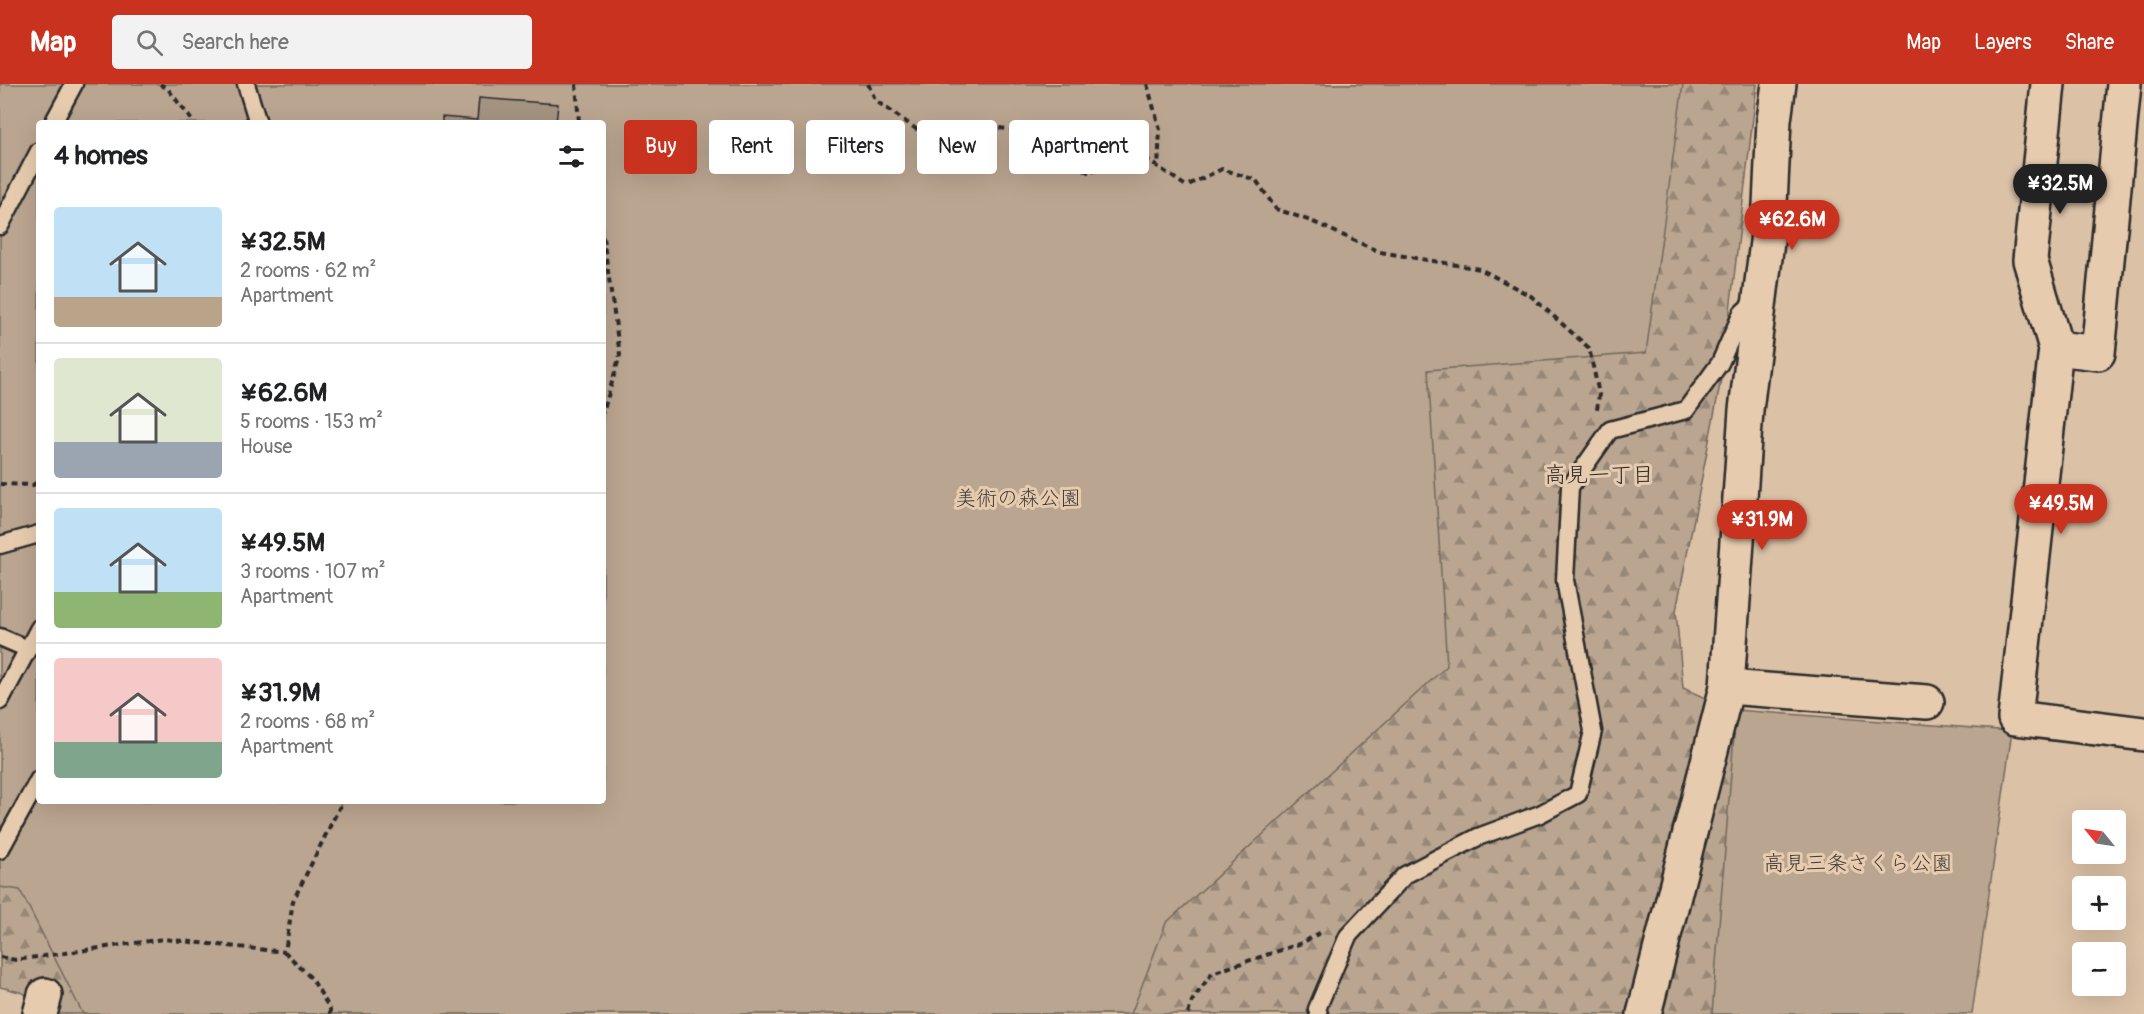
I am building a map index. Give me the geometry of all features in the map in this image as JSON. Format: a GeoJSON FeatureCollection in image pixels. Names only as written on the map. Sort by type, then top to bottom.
{"type":"FeatureCollection","features":[{"type":"Feature","properties":{"kind":"street"},"geometry":{"type":"LineString","coordinates":[[1644,1014],[1726,687],[1746,410],[1769,226],[1774,120],[1779,84]]}},
{"type":"Feature","properties":{"kind":"street"},"geometry":{"type":"LineString","coordinates":[[2048,84],[2030,260],[2056,348],[2015,718],[2144,734]]}},
{"type":"Feature","properties":{"kind":"street"},"geometry":{"type":"LineString","coordinates":[[2056,348],[2098,353],[2124,84]]}},
{"type":"Feature","properties":{"kind":"street"},"geometry":{"type":"LineString","coordinates":[[1726,687],[1927,702]]}},
{"type":"Feature","properties":{"kind":"lane"},"geometry":{"type":"LineString","coordinates":[[55,120],[74,84]]}},
{"type":"Feature","properties":{"kind":"lane"},"geometry":{"type":"LineString","coordinates":[[246,84],[257,120]]}},
{"type":"Feature","properties":{"kind":"lane"},"geometry":{"type":"LineString","coordinates":[[0,226],[36,157]]}},
{"type":"Feature","properties":{"kind":"lane"},"geometry":{"type":"LineString","coordinates":[[1318,1014],[1317,1010],[1348,936],[1405,875],[1478,837],[1540,814],[1578,794],[1593,731],[1566,580],[1570,487],[1610,430],[1686,410],[1720,363],[1742,313],[1760,296]]}},
{"type":"Feature","properties":{"kind":"lane"},"geometry":{"type":"LineString","coordinates":[[0,545],[36,535]]}},
{"type":"Feature","properties":{"kind":"lane"},"geometry":{"type":"LineString","coordinates":[[0,701],[36,634]]}},
{"type":"Feature","properties":{"kind":"lane"},"geometry":{"type":"LineString","coordinates":[[0,637],[28,649]]}},
{"type":"Feature","properties":{"kind":"lane"},"geometry":{"type":"LineString","coordinates":[[0,850],[36,784]]}},
{"type":"Feature","properties":{"kind":"path"},"geometry":{"type":"LineString","coordinates":[[160,84],[168,89],[192,120]]}},
{"type":"Feature","properties":{"kind":"path"},"geometry":{"type":"LineString","coordinates":[[576,84],[579,120]]}},
{"type":"Feature","properties":{"kind":"path"},"geometry":{"type":"LineString","coordinates":[[868,84],[876,101],[932,140],[967,125],[1009,129],[1088,172],[1148,160],[1186,186],[1222,169],[1256,180],[1276,209],[1311,221],[1380,252],[1480,269],[1531,296],[1589,348],[1599,394],[1594,453]]}},
{"type":"Feature","properties":{"kind":"path"},"geometry":{"type":"LineString","coordinates":[[1147,84],[1160,130],[1158,167]]}},
{"type":"Feature","properties":{"kind":"path"},"geometry":{"type":"LineString","coordinates":[[606,258],[620,355],[606,403]]}},
{"type":"Feature","properties":{"kind":"path"},"geometry":{"type":"LineString","coordinates":[[0,484],[36,484]]}},
{"type":"Feature","properties":{"kind":"path"},"geometry":{"type":"LineString","coordinates":[[285,952],[293,901],[343,804]]}},
{"type":"Feature","properties":{"kind":"path"},"geometry":{"type":"LineString","coordinates":[[1188,1014],[1192,1001],[1212,973],[1302,943],[1347,917],[1371,912]]}},
{"type":"Feature","properties":{"kind":"path"},"geometry":{"type":"LineString","coordinates":[[0,957],[16,960],[163,939],[285,952],[312,979],[330,1009],[330,1014]]}},
{"type":"Feature","properties":{"kind":"green space","name":"美術の森公園"},"geometry":{"type":"Polygon","coordinates":[[[0,84],[1683,84],[1646,353],[1428,370],[1447,666],[1166,923],[1131,1014],[83,1014],[20,890],[0,887],[0,84]]]}},
{"type":"Feature","properties":{"kind":"green space","name":"美術の森公園"},"geometry":{"type":"Polygon","coordinates":[[[577,84],[1757,84],[1723,369],[1676,611],[1683,688],[1837,758],[1869,1014],[284,1014],[599,804],[606,804],[606,120],[601,120],[577,84]]]}},
{"type":"Feature","properties":{"kind":"green space","name":"高見三条さくら公園"},"geometry":{"type":"Polygon","coordinates":[[[1736,710],[2012,731],[1972,1014],[1712,1014],[1736,710]]]}},
{"type":"Feature","properties":{"kind":"green space"},"geometry":{"type":"Polygon","coordinates":[[[0,858],[153,1014],[59,1014],[23,993],[0,987],[0,858]]]}},
{"type":"Feature","properties":{"kind":"building"},"geometry":{"type":"Polygon","coordinates":[[[479,98],[558,104],[556,120],[477,120],[479,98]]]}},
{"type":"Feature","properties":{"kind":"building"},"geometry":{"type":"Polygon","coordinates":[[[442,117],[477,120],[442,120],[442,117]]]}},
{"type":"Feature","properties":{"kind":"district","name":"高見一丁目"},"geometry":{"type":"Point","coordinates":[1599,475]}}]}
